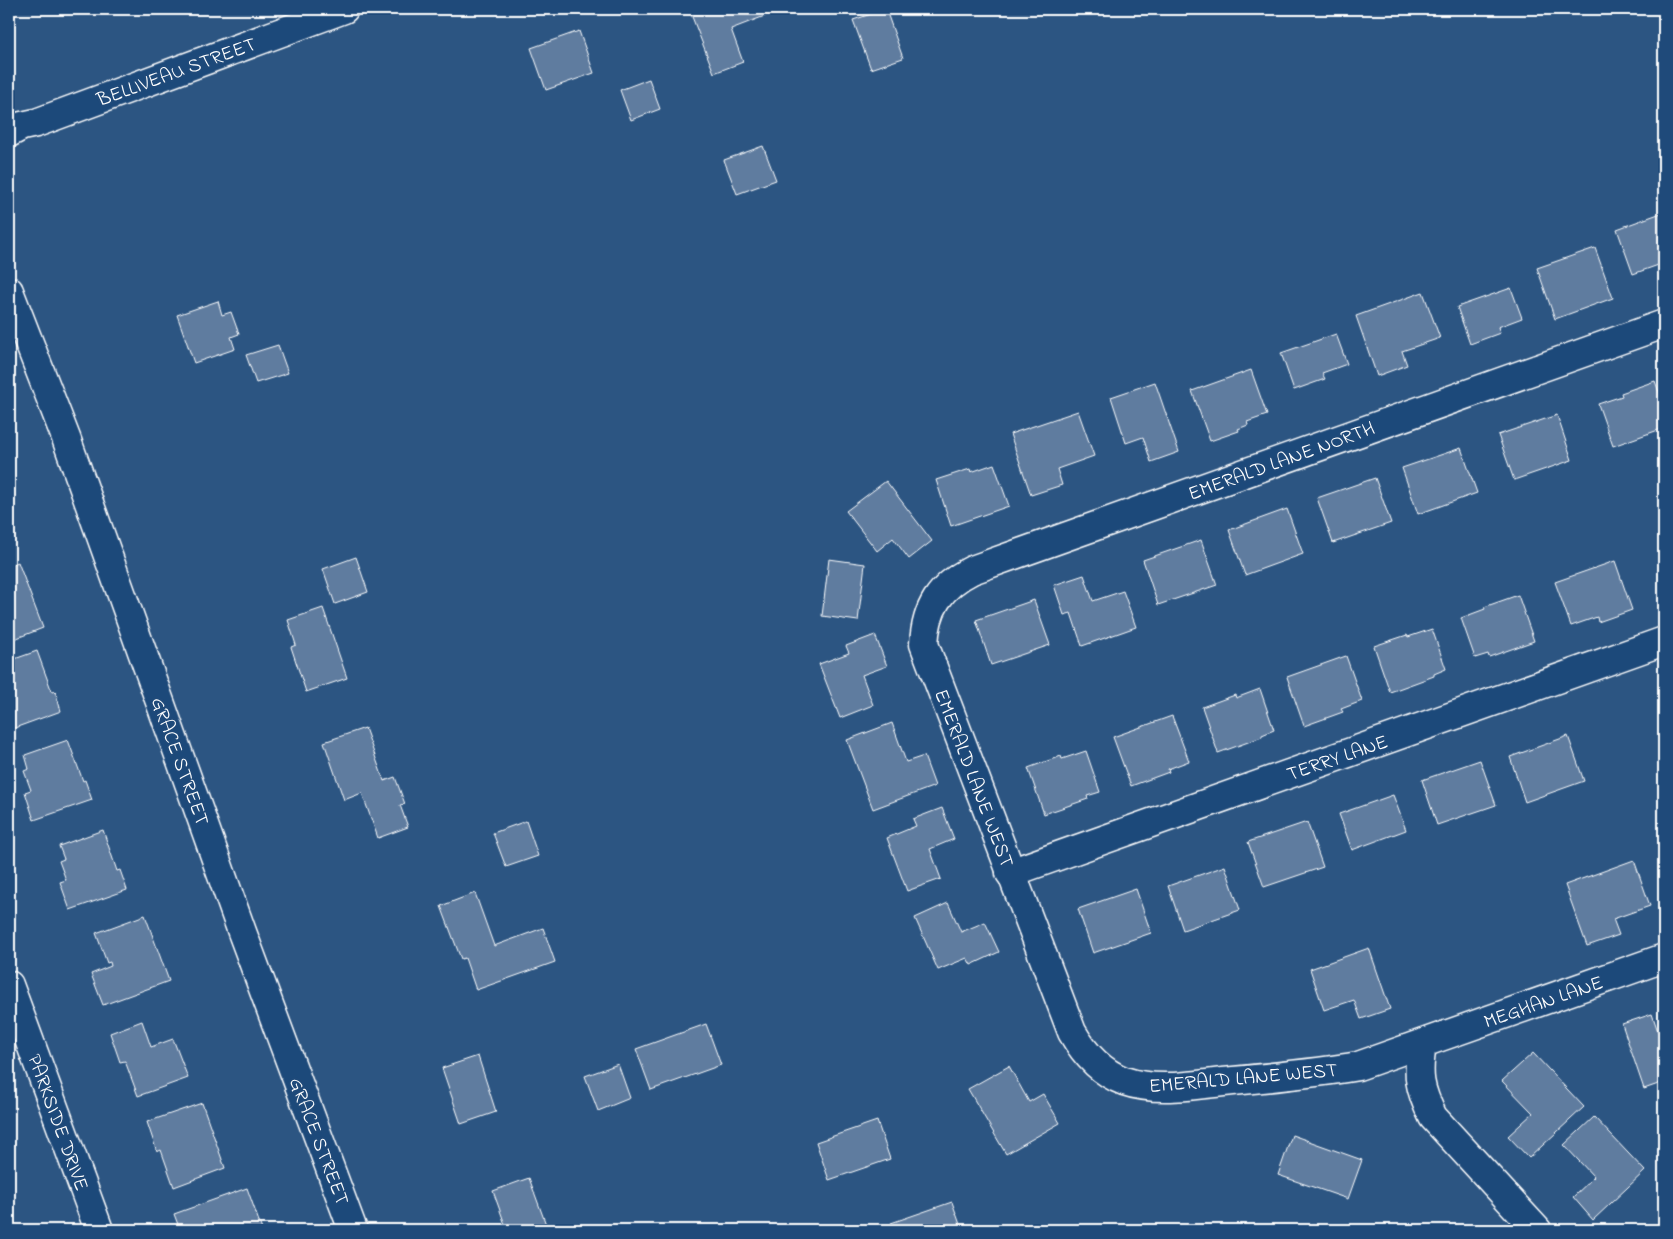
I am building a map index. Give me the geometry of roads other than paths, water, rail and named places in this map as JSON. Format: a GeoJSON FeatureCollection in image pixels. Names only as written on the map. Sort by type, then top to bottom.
{"type":"FeatureCollection","features":[{"type":"Feature","properties":{"kind":"street","name":"BELLIVEAU STREET"},"geometry":{"type":"LineString","coordinates":[[9,133],[22,126],[36,123],[344,9]]}},
{"type":"Feature","properties":{"kind":"street","name":"GRACE STREET"},"geometry":{"type":"LineString","coordinates":[[9,291],[66,438],[239,922],[353,1230]]}},
{"type":"Feature","properties":{"kind":"street","name":"EMERALD LANE NORTH"},"geometry":{"type":"LineString","coordinates":[[925,628],[933,604],[943,590],[956,578],[972,570],[1664,324]]}},
{"type":"Feature","properties":{"kind":"street","name":"EMERALD LANE WEST"},"geometry":{"type":"LineString","coordinates":[[925,628],[924,644],[1010,873],[1072,1032],[1081,1048],[1094,1062],[1122,1080],[1157,1088],[1327,1072],[1358,1066],[1422,1044]]}},
{"type":"Feature","properties":{"kind":"street","name":"TERRY LANE"},"geometry":{"type":"LineString","coordinates":[[1010,873],[1664,641]]}},
{"type":"Feature","properties":{"kind":"street","name":"MEGHAN LANE"},"geometry":{"type":"LineString","coordinates":[[1422,1044],[1664,958]]}},
{"type":"Feature","properties":{"kind":"street","name":"PARKSIDE DRIVE"},"geometry":{"type":"LineString","coordinates":[[9,985],[99,1230]]}},
{"type":"Feature","properties":{"kind":"street"},"geometry":{"type":"LineString","coordinates":[[1422,1044],[1419,1081],[1423,1097],[1433,1116],[1537,1230]]}}]}
